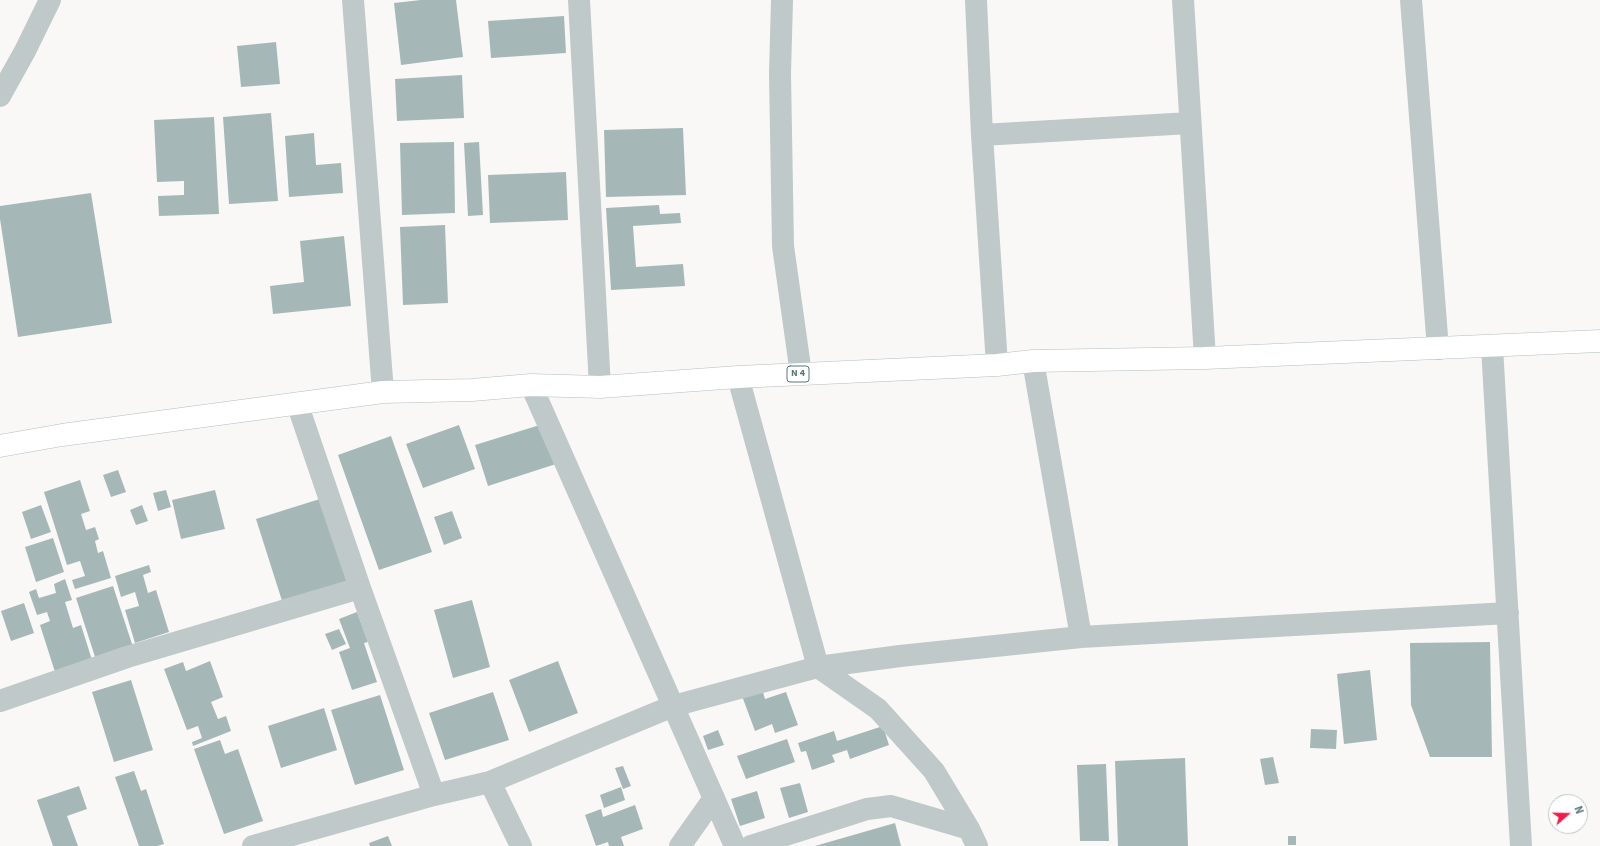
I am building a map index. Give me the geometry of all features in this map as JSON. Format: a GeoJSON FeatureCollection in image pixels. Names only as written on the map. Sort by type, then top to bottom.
{"type":"FeatureCollection","features":[{"type":"Feature","properties":{"kind":"main road","name":"N 4"},"geometry":{"type":"LineString","coordinates":[[0,446],[62,435],[383,392],[472,390],[531,386],[600,387],[738,377],[1033,362],[1205,358],[1600,341]]}},
{"type":"Feature","properties":{"kind":"street"},"geometry":{"type":"LineString","coordinates":[[0,96],[25,51],[50,0]]}},
{"type":"Feature","properties":{"kind":"street"},"geometry":{"type":"LineString","coordinates":[[353,0],[383,392]]}},
{"type":"Feature","properties":{"kind":"street"},"geometry":{"type":"LineString","coordinates":[[579,0],[600,387]]}},
{"type":"Feature","properties":{"kind":"street"},"geometry":{"type":"LineString","coordinates":[[782,0],[780,74],[783,246],[801,374]]}},
{"type":"Feature","properties":{"kind":"street"},"geometry":{"type":"LineString","coordinates":[[976,0],[982,135],[997,365]]}},
{"type":"Feature","properties":{"kind":"street"},"geometry":{"type":"LineString","coordinates":[[1184,0],[1190,123],[1205,358]]}},
{"type":"Feature","properties":{"kind":"street"},"geometry":{"type":"LineString","coordinates":[[1411,0],[1438,349]]}},
{"type":"Feature","properties":{"kind":"street"},"geometry":{"type":"LineString","coordinates":[[982,135],[1190,123]]}},
{"type":"Feature","properties":{"kind":"street"},"geometry":{"type":"LineString","coordinates":[[1492,346],[1521,846]]}},
{"type":"Feature","properties":{"kind":"street"},"geometry":{"type":"LineString","coordinates":[[1033,362],[1081,637]]}},
{"type":"Feature","properties":{"kind":"street"},"geometry":{"type":"LineString","coordinates":[[738,377],[818,668],[878,709],[934,771],[973,837]]}},
{"type":"Feature","properties":{"kind":"street"},"geometry":{"type":"LineString","coordinates":[[531,386],[735,846]]}},
{"type":"Feature","properties":{"kind":"street"},"geometry":{"type":"LineString","coordinates":[[297,403],[360,588],[434,794]]}},
{"type":"Feature","properties":{"kind":"street"},"geometry":{"type":"LineString","coordinates":[[0,701],[127,657],[360,588]]}},
{"type":"Feature","properties":{"kind":"street"},"geometry":{"type":"LineString","coordinates":[[253,846],[434,794],[490,782],[674,706],[818,668],[900,656],[1081,637],[1508,613]]}},
{"type":"Feature","properties":{"kind":"street"},"geometry":{"type":"LineString","coordinates":[[490,782],[521,846]]}},
{"type":"Feature","properties":{"kind":"street"},"geometry":{"type":"LineString","coordinates":[[680,846],[714,798]]}},
{"type":"Feature","properties":{"kind":"street"},"geometry":{"type":"LineString","coordinates":[[751,846],[867,809],[891,806],[973,837]]}},
{"type":"Feature","properties":{"kind":"building"},"geometry":{"type":"Polygon","coordinates":[[[421,0],[456,0],[463,57],[401,65],[394,3],[421,0]]]}},
{"type":"Feature","properties":{"kind":"building"},"geometry":{"type":"Polygon","coordinates":[[[564,16],[566,53],[491,58],[488,21],[564,16]]]}},
{"type":"Feature","properties":{"kind":"building"},"geometry":{"type":"Polygon","coordinates":[[[276,42],[280,84],[241,87],[237,46],[276,42]]]}},
{"type":"Feature","properties":{"kind":"building"},"geometry":{"type":"Polygon","coordinates":[[[462,75],[464,118],[397,121],[395,79],[462,75]]]}},
{"type":"Feature","properties":{"kind":"building"},"geometry":{"type":"Polygon","coordinates":[[[271,113],[278,201],[229,204],[223,117],[271,113]]]}},
{"type":"Feature","properties":{"kind":"building"},"geometry":{"type":"Polygon","coordinates":[[[214,117],[219,214],[159,216],[158,196],[184,195],[184,181],[157,182],[154,120],[214,117]]]}},
{"type":"Feature","properties":{"kind":"building"},"geometry":{"type":"Polygon","coordinates":[[[683,128],[686,195],[606,197],[604,130],[683,128]]]}},
{"type":"Feature","properties":{"kind":"building"},"geometry":{"type":"Polygon","coordinates":[[[314,133],[316,165],[341,163],[343,193],[289,197],[285,136],[314,133]]]}},
{"type":"Feature","properties":{"kind":"building"},"geometry":{"type":"Polygon","coordinates":[[[454,142],[455,213],[402,215],[400,143],[454,142]]]}},
{"type":"Feature","properties":{"kind":"building"},"geometry":{"type":"Polygon","coordinates":[[[479,142],[483,215],[468,216],[464,143],[479,142]]]}},
{"type":"Feature","properties":{"kind":"building"},"geometry":{"type":"Polygon","coordinates":[[[566,172],[568,220],[490,223],[488,175],[566,172]]]}},
{"type":"Feature","properties":{"kind":"building"},"geometry":{"type":"Polygon","coordinates":[[[91,193],[112,323],[18,337],[0,219],[0,206],[91,193]]]}},
{"type":"Feature","properties":{"kind":"building"},"geometry":{"type":"Polygon","coordinates":[[[659,205],[660,214],[680,213],[681,223],[633,226],[636,267],[683,264],[685,286],[611,290],[606,208],[659,205]]]}},
{"type":"Feature","properties":{"kind":"building"},"geometry":{"type":"Polygon","coordinates":[[[445,225],[448,303],[403,305],[400,227],[445,225]]]}},
{"type":"Feature","properties":{"kind":"building"},"geometry":{"type":"Polygon","coordinates":[[[344,236],[351,306],[273,314],[270,286],[304,282],[300,241],[344,236]]]}},
{"type":"Feature","properties":{"kind":"building"},"geometry":{"type":"Polygon","coordinates":[[[543,424],[556,464],[488,486],[475,445],[543,424]]]}},
{"type":"Feature","properties":{"kind":"building"},"geometry":{"type":"Polygon","coordinates":[[[459,425],[475,469],[423,488],[406,444],[459,425]]]}},
{"type":"Feature","properties":{"kind":"building"},"geometry":{"type":"Polygon","coordinates":[[[391,436],[432,552],[379,570],[338,455],[391,436]]]}},
{"type":"Feature","properties":{"kind":"building"},"geometry":{"type":"Polygon","coordinates":[[[118,470],[126,492],[111,497],[103,475],[118,470]]]}},
{"type":"Feature","properties":{"kind":"building"},"geometry":{"type":"Polygon","coordinates":[[[80,480],[90,511],[81,514],[86,530],[95,527],[99,539],[95,541],[98,553],[103,551],[111,578],[75,589],[72,580],[85,576],[80,561],[67,565],[44,492],[80,480]]]}},
{"type":"Feature","properties":{"kind":"building"},"geometry":{"type":"Polygon","coordinates":[[[166,490],[171,507],[158,511],[153,493],[166,490]]]}},
{"type":"Feature","properties":{"kind":"building"},"geometry":{"type":"Polygon","coordinates":[[[215,490],[225,529],[181,539],[172,500],[215,490]]]}},
{"type":"Feature","properties":{"kind":"building"},"geometry":{"type":"Polygon","coordinates":[[[323,498],[350,583],[283,604],[256,519],[323,498]]]}},
{"type":"Feature","properties":{"kind":"building"},"geometry":{"type":"Polygon","coordinates":[[[41,505],[51,532],[31,539],[22,512],[41,505]]]}},
{"type":"Feature","properties":{"kind":"building"},"geometry":{"type":"Polygon","coordinates":[[[142,505],[148,521],[136,525],[130,510],[142,505]]]}},
{"type":"Feature","properties":{"kind":"building"},"geometry":{"type":"Polygon","coordinates":[[[452,511],[462,538],[444,545],[434,517],[452,511]]]}},
{"type":"Feature","properties":{"kind":"building"},"geometry":{"type":"Polygon","coordinates":[[[53,538],[64,572],[36,582],[25,547],[53,538]]]}},
{"type":"Feature","properties":{"kind":"building"},"geometry":{"type":"Polygon","coordinates":[[[149,565],[151,572],[143,575],[148,593],[156,590],[169,632],[135,643],[125,610],[139,606],[135,592],[121,597],[115,576],[149,565]]]}},
{"type":"Feature","properties":{"kind":"building"},"geometry":{"type":"Polygon","coordinates":[[[65,579],[72,600],[65,602],[73,628],[81,625],[92,660],[55,672],[40,625],[50,621],[47,612],[37,615],[29,592],[36,589],[39,598],[56,593],[54,584],[65,579]]]}},
{"type":"Feature","properties":{"kind":"building"},"geometry":{"type":"Polygon","coordinates":[[[113,586],[134,650],[97,663],[76,598],[113,586]]]}},
{"type":"Feature","properties":{"kind":"building"},"geometry":{"type":"Polygon","coordinates":[[[472,600],[490,667],[453,678],[434,610],[472,600]]]}},
{"type":"Feature","properties":{"kind":"building"},"geometry":{"type":"Polygon","coordinates":[[[24,603],[34,633],[11,641],[1,611],[24,603]]]}},
{"type":"Feature","properties":{"kind":"building"},"geometry":{"type":"Polygon","coordinates":[[[357,612],[368,642],[364,643],[377,682],[352,690],[339,652],[350,648],[339,619],[357,612]]]}},
{"type":"Feature","properties":{"kind":"building"},"geometry":{"type":"Polygon","coordinates":[[[339,629],[346,644],[332,650],[325,634],[339,629]]]}},
{"type":"Feature","properties":{"kind":"building"},"geometry":{"type":"Polygon","coordinates":[[[1490,642],[1492,757],[1430,757],[1411,705],[1410,643],[1490,642]]]}},
{"type":"Feature","properties":{"kind":"building"},"geometry":{"type":"Polygon","coordinates":[[[210,661],[223,697],[211,702],[218,719],[226,716],[231,731],[193,746],[192,742],[202,738],[198,726],[187,730],[164,669],[183,662],[186,671],[210,661]]]}},
{"type":"Feature","properties":{"kind":"building"},"geometry":{"type":"Polygon","coordinates":[[[558,661],[578,713],[529,732],[509,680],[558,661]]]}},
{"type":"Feature","properties":{"kind":"building"},"geometry":{"type":"Polygon","coordinates":[[[1370,670],[1377,740],[1344,744],[1337,674],[1370,670]]]}},
{"type":"Feature","properties":{"kind":"building"},"geometry":{"type":"Polygon","coordinates":[[[131,680],[153,750],[114,762],[92,692],[131,680]]]}},
{"type":"Feature","properties":{"kind":"building"},"geometry":{"type":"Polygon","coordinates":[[[762,689],[765,699],[786,692],[798,725],[775,733],[772,724],[755,731],[742,696],[762,689]]]}},
{"type":"Feature","properties":{"kind":"building"},"geometry":{"type":"Polygon","coordinates":[[[493,692],[509,740],[445,760],[429,713],[493,692]]]}},
{"type":"Feature","properties":{"kind":"building"},"geometry":{"type":"Polygon","coordinates":[[[380,695],[404,770],[355,785],[331,710],[380,695]]]}},
{"type":"Feature","properties":{"kind":"building"},"geometry":{"type":"Polygon","coordinates":[[[324,708],[337,750],[281,768],[268,726],[324,708]]]}},
{"type":"Feature","properties":{"kind":"building"},"geometry":{"type":"Polygon","coordinates":[[[883,726],[889,745],[850,759],[847,750],[832,755],[835,762],[812,770],[806,751],[801,752],[798,743],[834,731],[837,741],[883,726]]]}},
{"type":"Feature","properties":{"kind":"building"},"geometry":{"type":"Polygon","coordinates":[[[1311,729],[1337,730],[1336,749],[1310,748],[1311,729]]]}},
{"type":"Feature","properties":{"kind":"building"},"geometry":{"type":"Polygon","coordinates":[[[718,730],[724,745],[708,750],[703,736],[718,730]]]}},
{"type":"Feature","properties":{"kind":"building"},"geometry":{"type":"Polygon","coordinates":[[[787,739],[795,762],[746,779],[737,756],[787,739]]]}},
{"type":"Feature","properties":{"kind":"building"},"geometry":{"type":"Polygon","coordinates":[[[220,740],[225,754],[238,749],[263,821],[224,834],[194,749],[220,740]]]}},
{"type":"Feature","properties":{"kind":"building"},"geometry":{"type":"Polygon","coordinates":[[[1273,757],[1279,783],[1265,785],[1260,759],[1273,757]]]}},
{"type":"Feature","properties":{"kind":"building"},"geometry":{"type":"Polygon","coordinates":[[[1185,758],[1188,846],[1118,846],[1115,761],[1185,758]]]}},
{"type":"Feature","properties":{"kind":"building"},"geometry":{"type":"Polygon","coordinates":[[[1106,764],[1109,841],[1080,841],[1077,765],[1106,764]]]}},
{"type":"Feature","properties":{"kind":"building"},"geometry":{"type":"Polygon","coordinates":[[[623,766],[631,786],[623,789],[615,768],[623,766]]]}},
{"type":"Feature","properties":{"kind":"building"},"geometry":{"type":"Polygon","coordinates":[[[134,771],[141,791],[146,789],[164,844],[157,846],[139,846],[115,777],[134,771]]]}},
{"type":"Feature","properties":{"kind":"building"},"geometry":{"type":"Polygon","coordinates":[[[800,783],[808,812],[789,818],[780,788],[800,783]]]}},
{"type":"Feature","properties":{"kind":"building"},"geometry":{"type":"Polygon","coordinates":[[[79,786],[87,809],[67,816],[78,846],[53,846],[37,800],[79,786]]]}},
{"type":"Feature","properties":{"kind":"building"},"geometry":{"type":"Polygon","coordinates":[[[621,787],[625,800],[604,808],[600,795],[621,787]]]}},
{"type":"Feature","properties":{"kind":"building"},"geometry":{"type":"Polygon","coordinates":[[[757,791],[765,818],[740,826],[731,799],[757,791]]]}},
{"type":"Feature","properties":{"kind":"building"},"geometry":{"type":"Polygon","coordinates":[[[635,805],[643,829],[621,837],[624,846],[609,846],[608,842],[596,846],[585,815],[601,809],[603,817],[635,805]]]}},
{"type":"Feature","properties":{"kind":"building"},"geometry":{"type":"Polygon","coordinates":[[[895,823],[901,846],[815,846],[895,823]]]}},
{"type":"Feature","properties":{"kind":"building"},"geometry":{"type":"Polygon","coordinates":[[[388,836],[392,846],[370,846],[369,843],[388,836]]]}},
{"type":"Feature","properties":{"kind":"building"},"geometry":{"type":"Polygon","coordinates":[[[1288,836],[1296,836],[1296,845],[1288,845],[1288,836]]]}}]}
